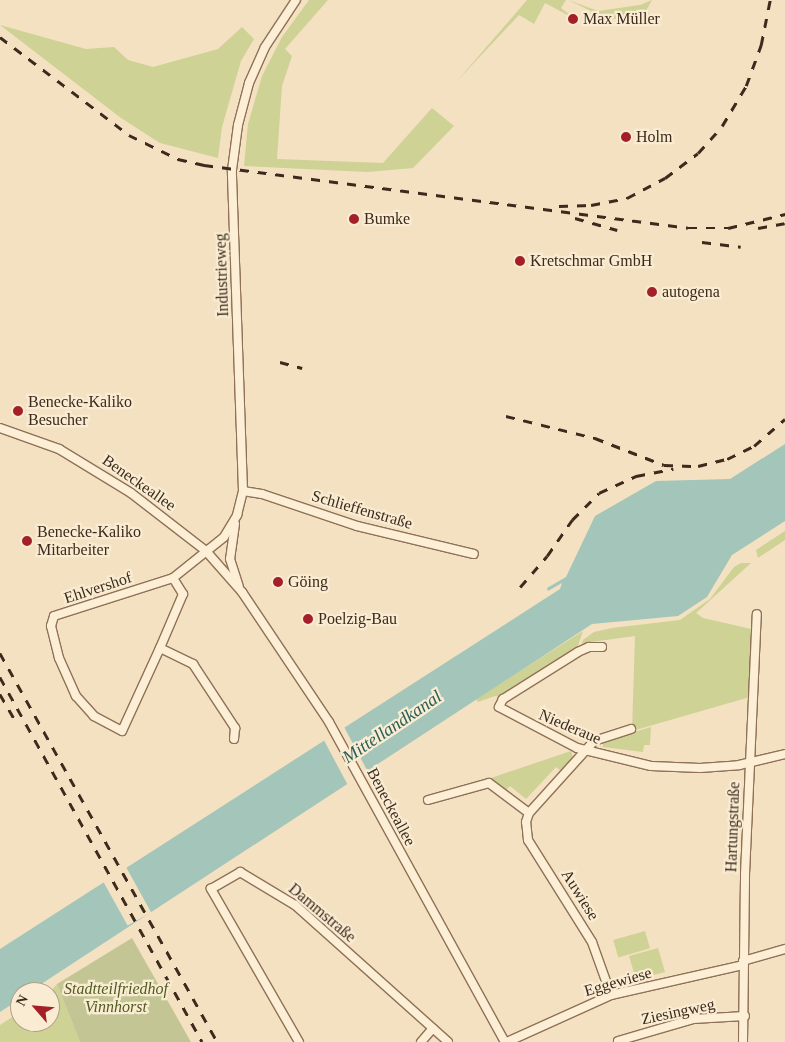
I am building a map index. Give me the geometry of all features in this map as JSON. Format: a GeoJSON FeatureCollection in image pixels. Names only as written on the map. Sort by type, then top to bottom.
{"type":"FeatureCollection","features":[{"type":"Feature","properties":{"kind":"street","name":"Industrieweg"},"geometry":{"type":"LineString","coordinates":[[206,551],[224,537],[237,515],[242,491],[232,170],[238,125],[249,84],[266,47],[296,0]]}},
{"type":"Feature","properties":{"kind":"street","name":"Beneckeallee"},"geometry":{"type":"LineString","coordinates":[[0,428],[59,449],[93,468],[158,512],[206,551],[242,592],[328,721],[506,1042]]}},
{"type":"Feature","properties":{"kind":"street","name":"Schlieffenstraße"},"geometry":{"type":"LineString","coordinates":[[242,491],[262,494],[357,526],[474,554]]}},
{"type":"Feature","properties":{"kind":"street","name":"Beneckeallee"},"geometry":{"type":"LineString","coordinates":[[237,515],[230,559],[242,592]]}},
{"type":"Feature","properties":{"kind":"street","name":"Ehlvershof"},"geometry":{"type":"LineString","coordinates":[[173,578],[183,594],[122,731],[94,716],[76,696],[64,671],[51,626],[54,616],[173,578],[206,551]]}},
{"type":"Feature","properties":{"kind":"street","name":"Hartungstraße"},"geometry":{"type":"LineString","coordinates":[[743,1042],[745,1016],[743,964],[757,614]]}},
{"type":"Feature","properties":{"kind":"street","name":"Niederaue"},"geometry":{"type":"LineString","coordinates":[[602,647],[589,647],[578,652],[499,704],[501,709],[552,737],[586,751],[624,761],[674,768],[750,764],[785,754]]}},
{"type":"Feature","properties":{"kind":"street"},"geometry":{"type":"LineString","coordinates":[[160,648],[193,664],[235,728],[234,739]]}},
{"type":"Feature","properties":{"kind":"street"},"geometry":{"type":"LineString","coordinates":[[428,800],[489,782],[530,814],[594,741],[631,729]]}},
{"type":"Feature","properties":{"kind":"street","name":"Auwiese"},"geometry":{"type":"LineString","coordinates":[[530,814],[526,822],[528,840],[592,942],[611,995]]}},
{"type":"Feature","properties":{"kind":"street","name":"Dammstraße"},"geometry":{"type":"LineString","coordinates":[[299,1042],[211,889],[240,872],[295,905],[448,1042]]}},
{"type":"Feature","properties":{"kind":"street","name":"Eggewiese"},"geometry":{"type":"LineString","coordinates":[[506,1042],[611,995],[743,964],[785,949]]}},
{"type":"Feature","properties":{"kind":"street","name":"Ziesingweg"},"geometry":{"type":"LineString","coordinates":[[618,1041],[693,1019],[745,1016]]}},
{"type":"Feature","properties":{"kind":"street"},"geometry":{"type":"LineString","coordinates":[[421,1042],[433,1028]]}},
{"type":"Feature","properties":{"kind":"green space"},"geometry":{"type":"Polygon","coordinates":[[[309,0],[328,0],[285,49],[292,56],[282,86],[277,159],[383,163],[432,108],[454,126],[413,168],[367,172],[244,166],[248,124],[262,76],[282,37],[309,0]]]}},
{"type":"Feature","properties":{"kind":"green space"},"geometry":{"type":"Polygon","coordinates":[[[527,0],[566,0],[561,8],[575,19],[545,3],[534,24],[519,15],[457,81],[527,0]]]}},
{"type":"Feature","properties":{"kind":"green space"},"geometry":{"type":"Polygon","coordinates":[[[568,0],[598,11],[640,5],[652,0],[647,9],[651,19],[608,19],[568,0]]]}},
{"type":"Feature","properties":{"kind":"green space"},"geometry":{"type":"Polygon","coordinates":[[[0,25],[86,49],[114,47],[128,60],[153,67],[218,49],[242,27],[254,39],[241,61],[222,127],[218,158],[160,143],[121,118],[0,25]]]}},
{"type":"Feature","properties":{"kind":"green space"},"geometry":{"type":"Polygon","coordinates":[[[785,531],[785,540],[758,558],[756,550],[785,531]]]}},
{"type":"Feature","properties":{"kind":"green space"},"geometry":{"type":"Polygon","coordinates":[[[741,563],[751,563],[696,613],[703,618],[751,629],[750,697],[632,731],[635,636],[591,642],[581,648],[583,640],[594,632],[612,628],[680,620],[710,599],[734,567],[741,563]]]}},
{"type":"Feature","properties":{"kind":"green space"},"geometry":{"type":"Polygon","coordinates":[[[583,631],[576,651],[502,697],[495,696],[478,702],[476,699],[583,631]]]}},
{"type":"Feature","properties":{"kind":"green space"},"geometry":{"type":"Polygon","coordinates":[[[651,727],[650,745],[644,745],[643,752],[603,747],[603,741],[651,727]]]}},
{"type":"Feature","properties":{"kind":"green space"},"geometry":{"type":"Polygon","coordinates":[[[571,751],[573,757],[561,771],[556,767],[526,799],[510,786],[505,791],[488,779],[571,751]]]}},
{"type":"Feature","properties":{"kind":"green space"},"geometry":{"type":"Polygon","coordinates":[[[645,931],[650,948],[618,957],[613,940],[645,931]]]}},
{"type":"Feature","properties":{"kind":"green space","name":"Stadtteilfriedhof Vinnhorst"},"geometry":{"type":"Polygon","coordinates":[[[132,938],[191,1042],[80,1042],[60,992],[60,982],[132,938]]]}},
{"type":"Feature","properties":{"kind":"green space"},"geometry":{"type":"Polygon","coordinates":[[[658,948],[665,972],[643,978],[642,974],[635,976],[629,956],[658,948]]]}},
{"type":"Feature","properties":{"kind":"green space"},"geometry":{"type":"Polygon","coordinates":[[[60,992],[80,1042],[0,1042],[0,1025],[10,1018],[10,1032],[60,1032],[60,992]]]}},
{"type":"Feature","properties":{"kind":"water","name":"Mittellandkanal"},"geometry":{"type":"Polygon","coordinates":[[[785,444],[785,521],[732,555],[707,597],[678,616],[592,624],[44,982],[10,982],[10,1006],[0,1012],[0,949],[560,589],[562,583],[548,591],[547,588],[566,577],[595,516],[656,481],[730,479],[785,444]]]}},
{"type":"Feature","properties":{"kind":"pier"},"geometry":{"type":"Polygon","coordinates":[[[343,725],[369,774],[348,785],[322,736],[343,725]]]}},
{"type":"Feature","properties":{"kind":"pier"},"geometry":{"type":"Polygon","coordinates":[[[126,867],[151,912],[128,926],[102,880],[126,867]]]}},
{"type":"Feature","properties":{"kind":"railway"},"geometry":{"type":"LineString","coordinates":[[559,206],[591,205],[627,198],[665,178],[698,153],[722,126],[746,86],[761,45],[770,0]]}},
{"type":"Feature","properties":{"kind":"railway"},"geometry":{"type":"LineString","coordinates":[[0,37],[129,135],[178,159],[204,165],[688,228],[728,228],[785,214]]}},
{"type":"Feature","properties":{"kind":"railway"},"geometry":{"type":"LineString","coordinates":[[575,218],[617,230]]}},
{"type":"Feature","properties":{"kind":"railway"},"geometry":{"type":"LineString","coordinates":[[758,228],[785,223]]}},
{"type":"Feature","properties":{"kind":"railway"},"geometry":{"type":"LineString","coordinates":[[702,242],[741,247]]}},
{"type":"Feature","properties":{"kind":"railway"},"geometry":{"type":"LineString","coordinates":[[280,362],[302,368]]}},
{"type":"Feature","properties":{"kind":"railway"},"geometry":{"type":"LineString","coordinates":[[506,416],[595,438],[664,465],[698,466],[727,459],[754,446],[785,419]]}},
{"type":"Feature","properties":{"kind":"railway"},"geometry":{"type":"LineString","coordinates":[[520,587],[547,556],[572,520],[599,493],[636,476],[673,469]]}},
{"type":"Feature","properties":{"kind":"railway"},"geometry":{"type":"LineString","coordinates":[[0,653],[217,1042]]}},
{"type":"Feature","properties":{"kind":"railway"},"geometry":{"type":"LineString","coordinates":[[0,677],[202,1042]]}},
{"type":"Feature","properties":{"kind":"railway"},"geometry":{"type":"LineString","coordinates":[[0,694],[16,722]]}},
{"type":"Feature","properties":{"kind":"place","name":"Max Müller"},"geometry":{"type":"Point","coordinates":[573,19]}},
{"type":"Feature","properties":{"kind":"place","name":"Holm"},"geometry":{"type":"Point","coordinates":[626,137]}},
{"type":"Feature","properties":{"kind":"place","name":"Bumke"},"geometry":{"type":"Point","coordinates":[354,219]}},
{"type":"Feature","properties":{"kind":"place","name":"Kretschmar GmbH"},"geometry":{"type":"Point","coordinates":[520,261]}},
{"type":"Feature","properties":{"kind":"place","name":"autogena"},"geometry":{"type":"Point","coordinates":[652,292]}},
{"type":"Feature","properties":{"kind":"place","name":"Benecke-Kaliko Besucher"},"geometry":{"type":"Point","coordinates":[18,411]}},
{"type":"Feature","properties":{"kind":"place","name":"Benecke-Kaliko Mitarbeiter"},"geometry":{"type":"Point","coordinates":[27,541]}},
{"type":"Feature","properties":{"kind":"place","name":"Göing"},"geometry":{"type":"Point","coordinates":[278,582]}},
{"type":"Feature","properties":{"kind":"place","name":"Poelzig-Bau"},"geometry":{"type":"Point","coordinates":[308,619]}}]}
